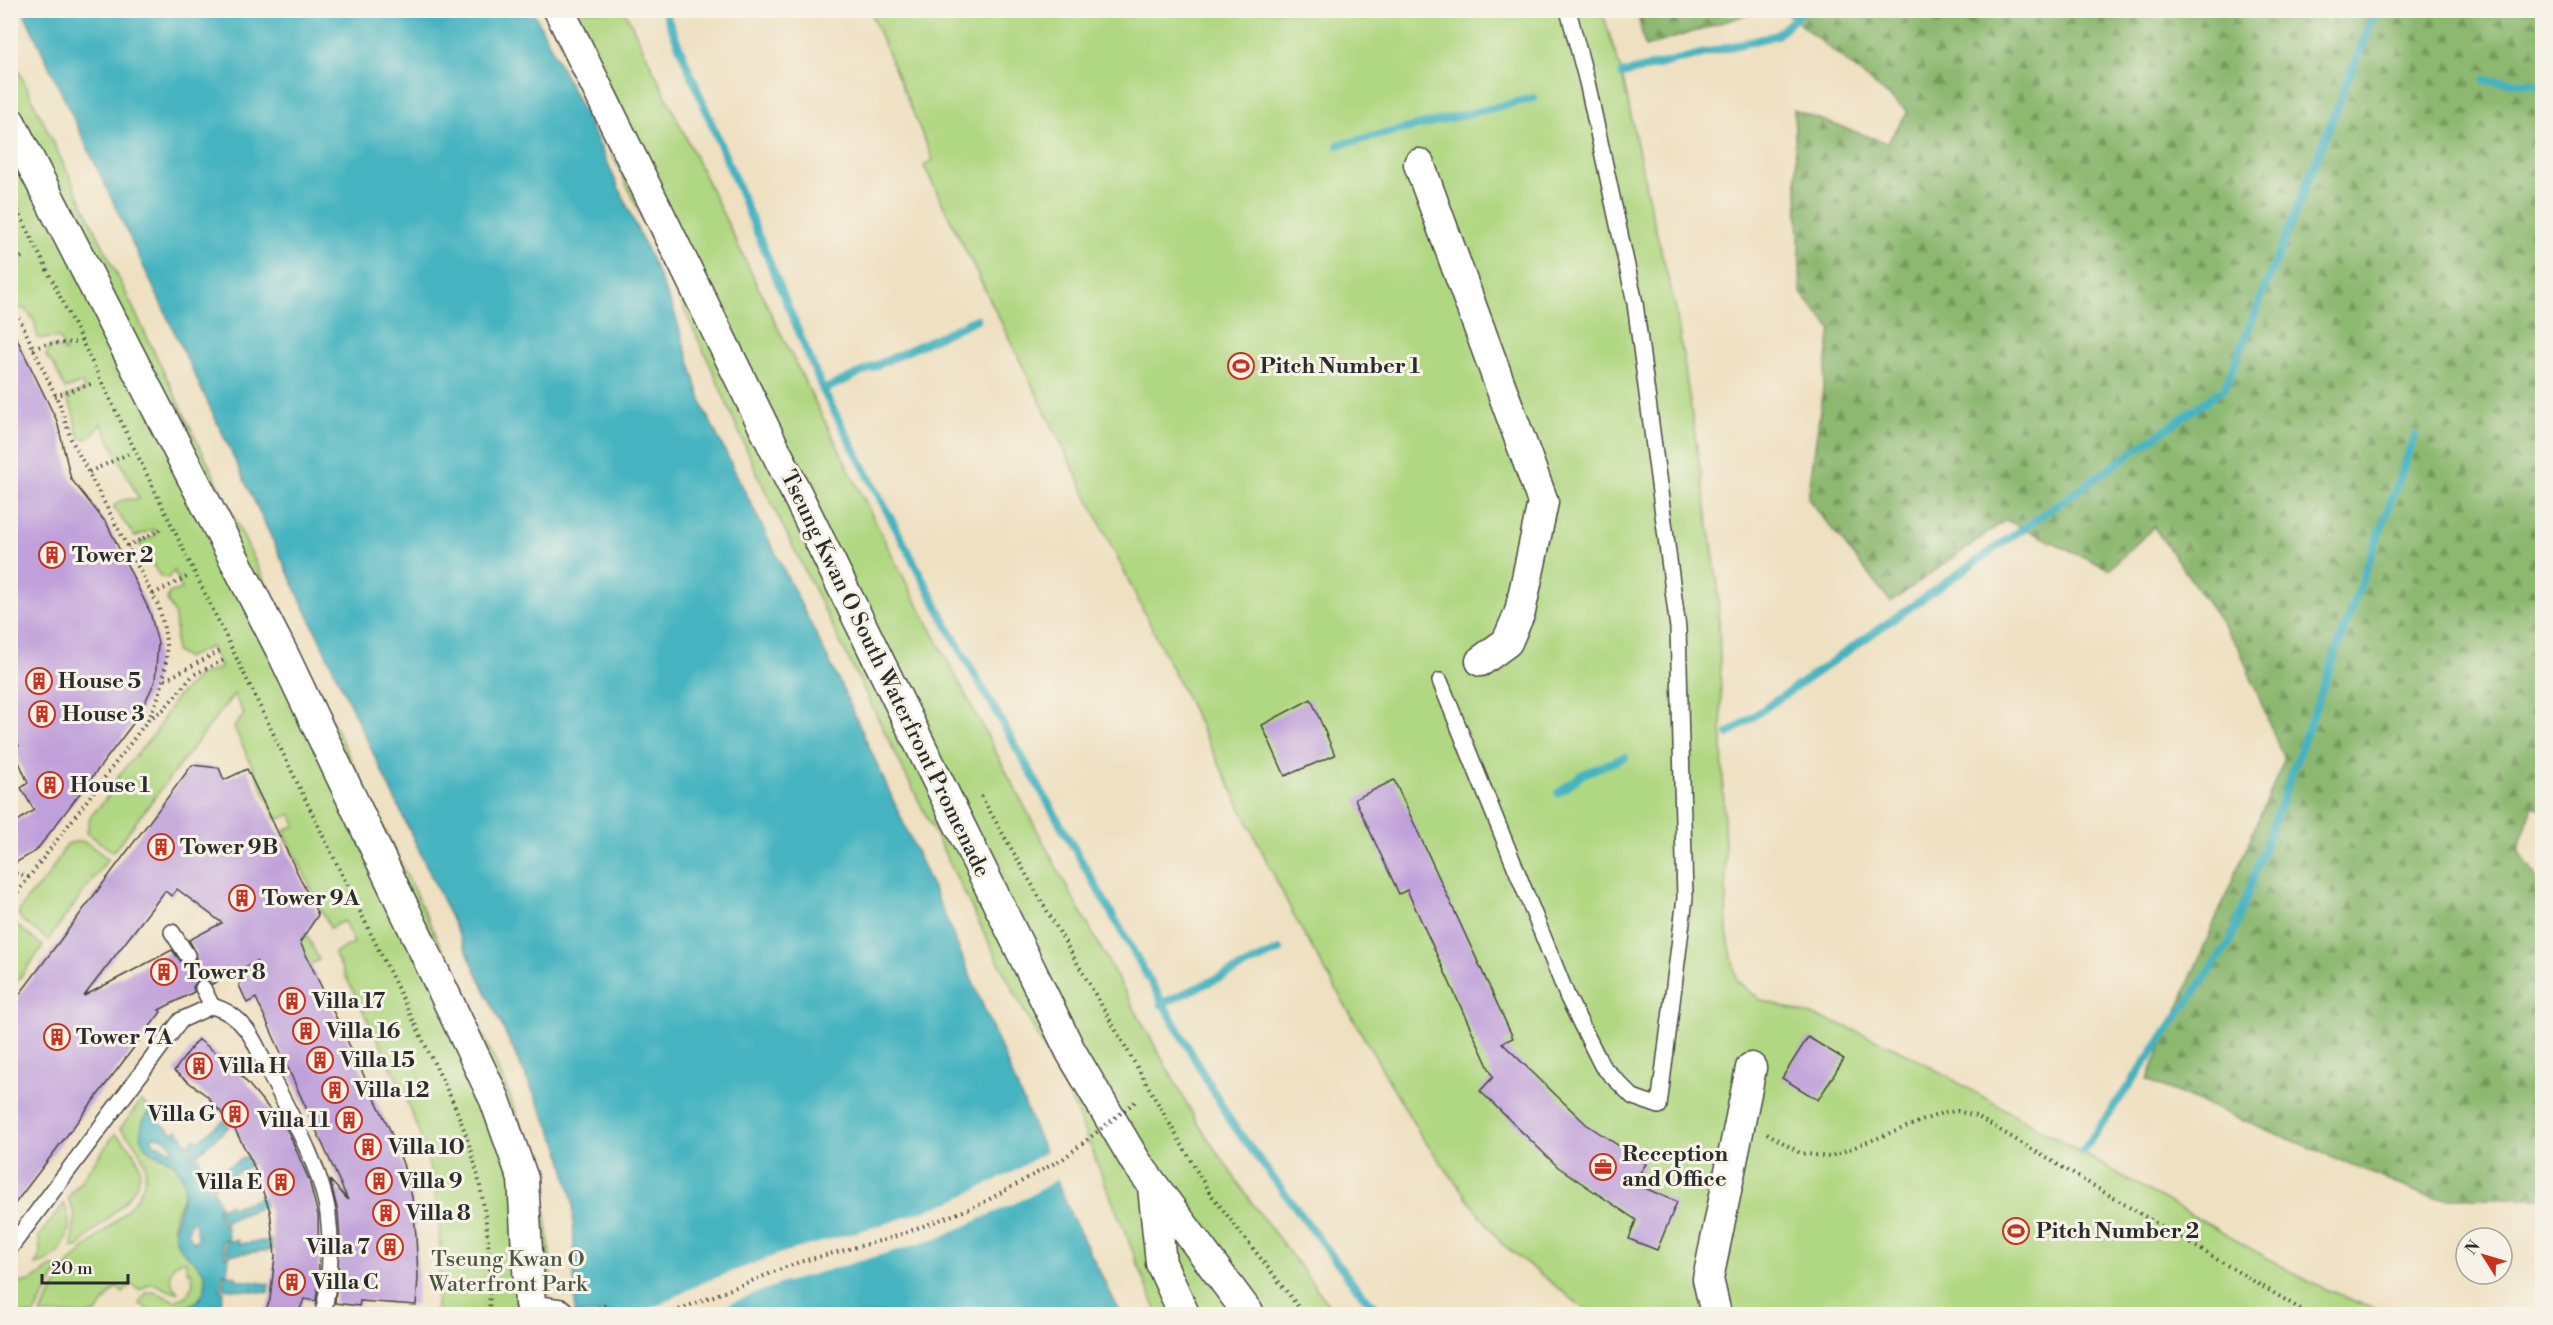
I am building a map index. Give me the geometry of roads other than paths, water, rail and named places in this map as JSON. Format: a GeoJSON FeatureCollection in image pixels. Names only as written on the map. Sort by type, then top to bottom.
{"type":"FeatureCollection","features":[{"type":"Feature","properties":{"kind":"street","name":"Tseung Kwan O South Waterfront Promenade"},"geometry":{"type":"LineString","coordinates":[[559,10],[1071,1053],[1106,1115],[1153,1187],[1249,1314]]}},
{"type":"Feature","properties":{"kind":"street"},"geometry":{"type":"LineString","coordinates":[[10,122],[284,656],[495,1100],[523,1179],[530,1304],[537,1311],[559,1314]]}},
{"type":"Feature","properties":{"kind":"street"},"geometry":{"type":"LineString","coordinates":[[1419,164],[1543,502],[1520,612],[1507,642],[1481,661]]}},
{"type":"Feature","properties":{"kind":"street"},"geometry":{"type":"LineString","coordinates":[[1716,1314],[1711,1301],[1708,1280],[1751,1068]]}},
{"type":"Feature","properties":{"kind":"street"},"geometry":{"type":"LineString","coordinates":[[1153,1187],[1161,1263],[1184,1314]]}},
{"type":"Feature","properties":{"kind":"lane"},"geometry":{"type":"LineString","coordinates":[[1440,681],[1568,998],[1602,1066],[1633,1097],[1659,1106],[1685,898],[1678,628],[1635,303],[1587,82],[1568,10]]}},
{"type":"Feature","properties":{"kind":"lane"},"geometry":{"type":"LineString","coordinates":[[172,932],[187,954]]}},
{"type":"Feature","properties":{"kind":"lane"},"geometry":{"type":"LineString","coordinates":[[203,988],[212,1006],[236,1018],[247,1030],[290,1113],[320,1186],[328,1213],[329,1241],[329,1272],[323,1314]]}},
{"type":"Feature","properties":{"kind":"lane"},"geometry":{"type":"LineString","coordinates":[[10,1248],[181,1020],[212,1006]]}},
{"type":"Feature","properties":{"kind":"water"},"geometry":{"type":"Polygon","coordinates":[[[23,11],[533,11],[599,144],[673,308],[704,409],[842,687],[940,904],[1072,1217],[1121,1314],[575,1314],[573,1202],[559,1147],[23,11]]]}},
{"type":"Feature","properties":{"kind":"water"},"geometry":{"type":"Polygon","coordinates":[[[153,1110],[159,1114],[156,1120],[174,1133],[177,1130],[187,1143],[183,1146],[194,1159],[198,1157],[206,1171],[202,1175],[210,1190],[213,1189],[220,1206],[216,1208],[221,1224],[226,1224],[228,1239],[222,1240],[225,1257],[229,1257],[227,1273],[222,1273],[220,1290],[224,1291],[220,1306],[214,1304],[211,1314],[160,1314],[194,1303],[203,1293],[206,1284],[202,1270],[179,1247],[176,1240],[175,1224],[184,1194],[184,1186],[173,1162],[152,1153],[143,1143],[142,1125],[153,1110]],[[155,1136],[152,1138],[153,1143],[172,1151],[173,1147],[164,1138],[155,1136]],[[192,1220],[188,1232],[194,1243],[198,1237],[195,1222],[192,1220]]]}},
{"type":"Feature","properties":{"kind":"water"},"geometry":{"type":"Polygon","coordinates":[[[224,1120],[229,1127],[195,1156],[186,1146],[195,1138],[198,1141],[224,1120]]]}},
{"type":"Feature","properties":{"kind":"water"},"geometry":{"type":"Polygon","coordinates":[[[247,1156],[251,1165],[212,1187],[205,1175],[215,1169],[218,1172],[247,1156]]]}},
{"type":"Feature","properties":{"kind":"water"},"geometry":{"type":"Polygon","coordinates":[[[262,1197],[265,1206],[223,1222],[218,1209],[230,1204],[231,1208],[262,1197]]]}},
{"type":"Feature","properties":{"kind":"water"},"geometry":{"type":"Polygon","coordinates":[[[238,1240],[238,1244],[271,1240],[272,1250],[227,1255],[225,1241],[238,1240]]]}},
{"type":"Feature","properties":{"kind":"water"},"geometry":{"type":"Polygon","coordinates":[[[224,1274],[236,1276],[237,1280],[269,1284],[268,1293],[223,1288],[224,1274]]]}},
{"type":"Feature","properties":{"kind":"waterway"},"geometry":{"type":"LineString","coordinates":[[664,10],[823,390],[956,642],[1231,1122],[1354,1285],[1381,1314]]}},
{"type":"Feature","properties":{"kind":"waterway"},"geometry":{"type":"LineString","coordinates":[[1622,74],[1777,35],[1804,10]]}},
{"type":"Feature","properties":{"kind":"waterway"},"geometry":{"type":"LineString","coordinates":[[1728,734],[2225,388],[2376,10]]}},
{"type":"Feature","properties":{"kind":"waterway"},"geometry":{"type":"LineString","coordinates":[[2485,80],[2542,85]]}},
{"type":"Feature","properties":{"kind":"waterway"},"geometry":{"type":"LineString","coordinates":[[1338,145],[1534,98]]}},
{"type":"Feature","properties":{"kind":"waterway"},"geometry":{"type":"LineString","coordinates":[[823,390],[977,319]]}},
{"type":"Feature","properties":{"kind":"waterway"},"geometry":{"type":"LineString","coordinates":[[2082,1152],[2230,942],[2415,435]]}},
{"type":"Feature","properties":{"kind":"waterway"},"geometry":{"type":"LineString","coordinates":[[1558,793],[1583,774],[1625,757]]}},
{"type":"Feature","properties":{"kind":"waterway"},"geometry":{"type":"LineString","coordinates":[[1161,1004],[1280,950]]}},
{"type":"Feature","properties":{"kind":"place","name":"Pitch Number 1"},"geometry":{"type":"Point","coordinates":[1241,366]}},
{"type":"Feature","properties":{"kind":"place","name":"Tower 2"},"geometry":{"type":"Point","coordinates":[52,555]}},
{"type":"Feature","properties":{"kind":"place","name":"House 5"},"geometry":{"type":"Point","coordinates":[39,681]}},
{"type":"Feature","properties":{"kind":"place","name":"House 3"},"geometry":{"type":"Point","coordinates":[42,714]}},
{"type":"Feature","properties":{"kind":"place","name":"House 1"},"geometry":{"type":"Point","coordinates":[50,785]}},
{"type":"Feature","properties":{"kind":"place","name":"Tower 9B"},"geometry":{"type":"Point","coordinates":[161,847]}},
{"type":"Feature","properties":{"kind":"place","name":"Tower 9A"},"geometry":{"type":"Point","coordinates":[242,898]}},
{"type":"Feature","properties":{"kind":"place","name":"Tower 8"},"geometry":{"type":"Point","coordinates":[164,972]}},
{"type":"Feature","properties":{"kind":"place","name":"Villa 17"},"geometry":{"type":"Point","coordinates":[292,1001]}},
{"type":"Feature","properties":{"kind":"place","name":"Villa 16"},"geometry":{"type":"Point","coordinates":[306,1031]}},
{"type":"Feature","properties":{"kind":"place","name":"Tower 7A"},"geometry":{"type":"Point","coordinates":[57,1037]}},
{"type":"Feature","properties":{"kind":"place","name":"Villa 15"},"geometry":{"type":"Point","coordinates":[320,1060]}},
{"type":"Feature","properties":{"kind":"place","name":"Villa H"},"geometry":{"type":"Point","coordinates":[199,1066]}},
{"type":"Feature","properties":{"kind":"place","name":"Villa 12"},"geometry":{"type":"Point","coordinates":[335,1090]}},
{"type":"Feature","properties":{"kind":"place","name":"Villa G"},"geometry":{"type":"Point","coordinates":[235,1114]}},
{"type":"Feature","properties":{"kind":"place","name":"Villa 11"},"geometry":{"type":"Point","coordinates":[349,1120]}},
{"type":"Feature","properties":{"kind":"place","name":"Villa 10"},"geometry":{"type":"Point","coordinates":[368,1147]}},
{"type":"Feature","properties":{"kind":"place","name":"Reception and Office"},"geometry":{"type":"Point","coordinates":[1603,1167]}},
{"type":"Feature","properties":{"kind":"place","name":"Villa 9"},"geometry":{"type":"Point","coordinates":[379,1181]}},
{"type":"Feature","properties":{"kind":"place","name":"Villa E"},"geometry":{"type":"Point","coordinates":[281,1182]}},
{"type":"Feature","properties":{"kind":"place","name":"Villa 8"},"geometry":{"type":"Point","coordinates":[386,1213]}},
{"type":"Feature","properties":{"kind":"place","name":"Pitch Number 2"},"geometry":{"type":"Point","coordinates":[2016,1231]}},
{"type":"Feature","properties":{"kind":"place","name":"Villa 7"},"geometry":{"type":"Point","coordinates":[390,1247]}},
{"type":"Feature","properties":{"kind":"place","name":"Villa C"},"geometry":{"type":"Point","coordinates":[292,1282]}},
{"type":"Feature","properties":{"kind":"park label","name":"Tseung Kwan O Waterfront Park"},"geometry":{"type":"Point","coordinates":[508,1272]}}]}
